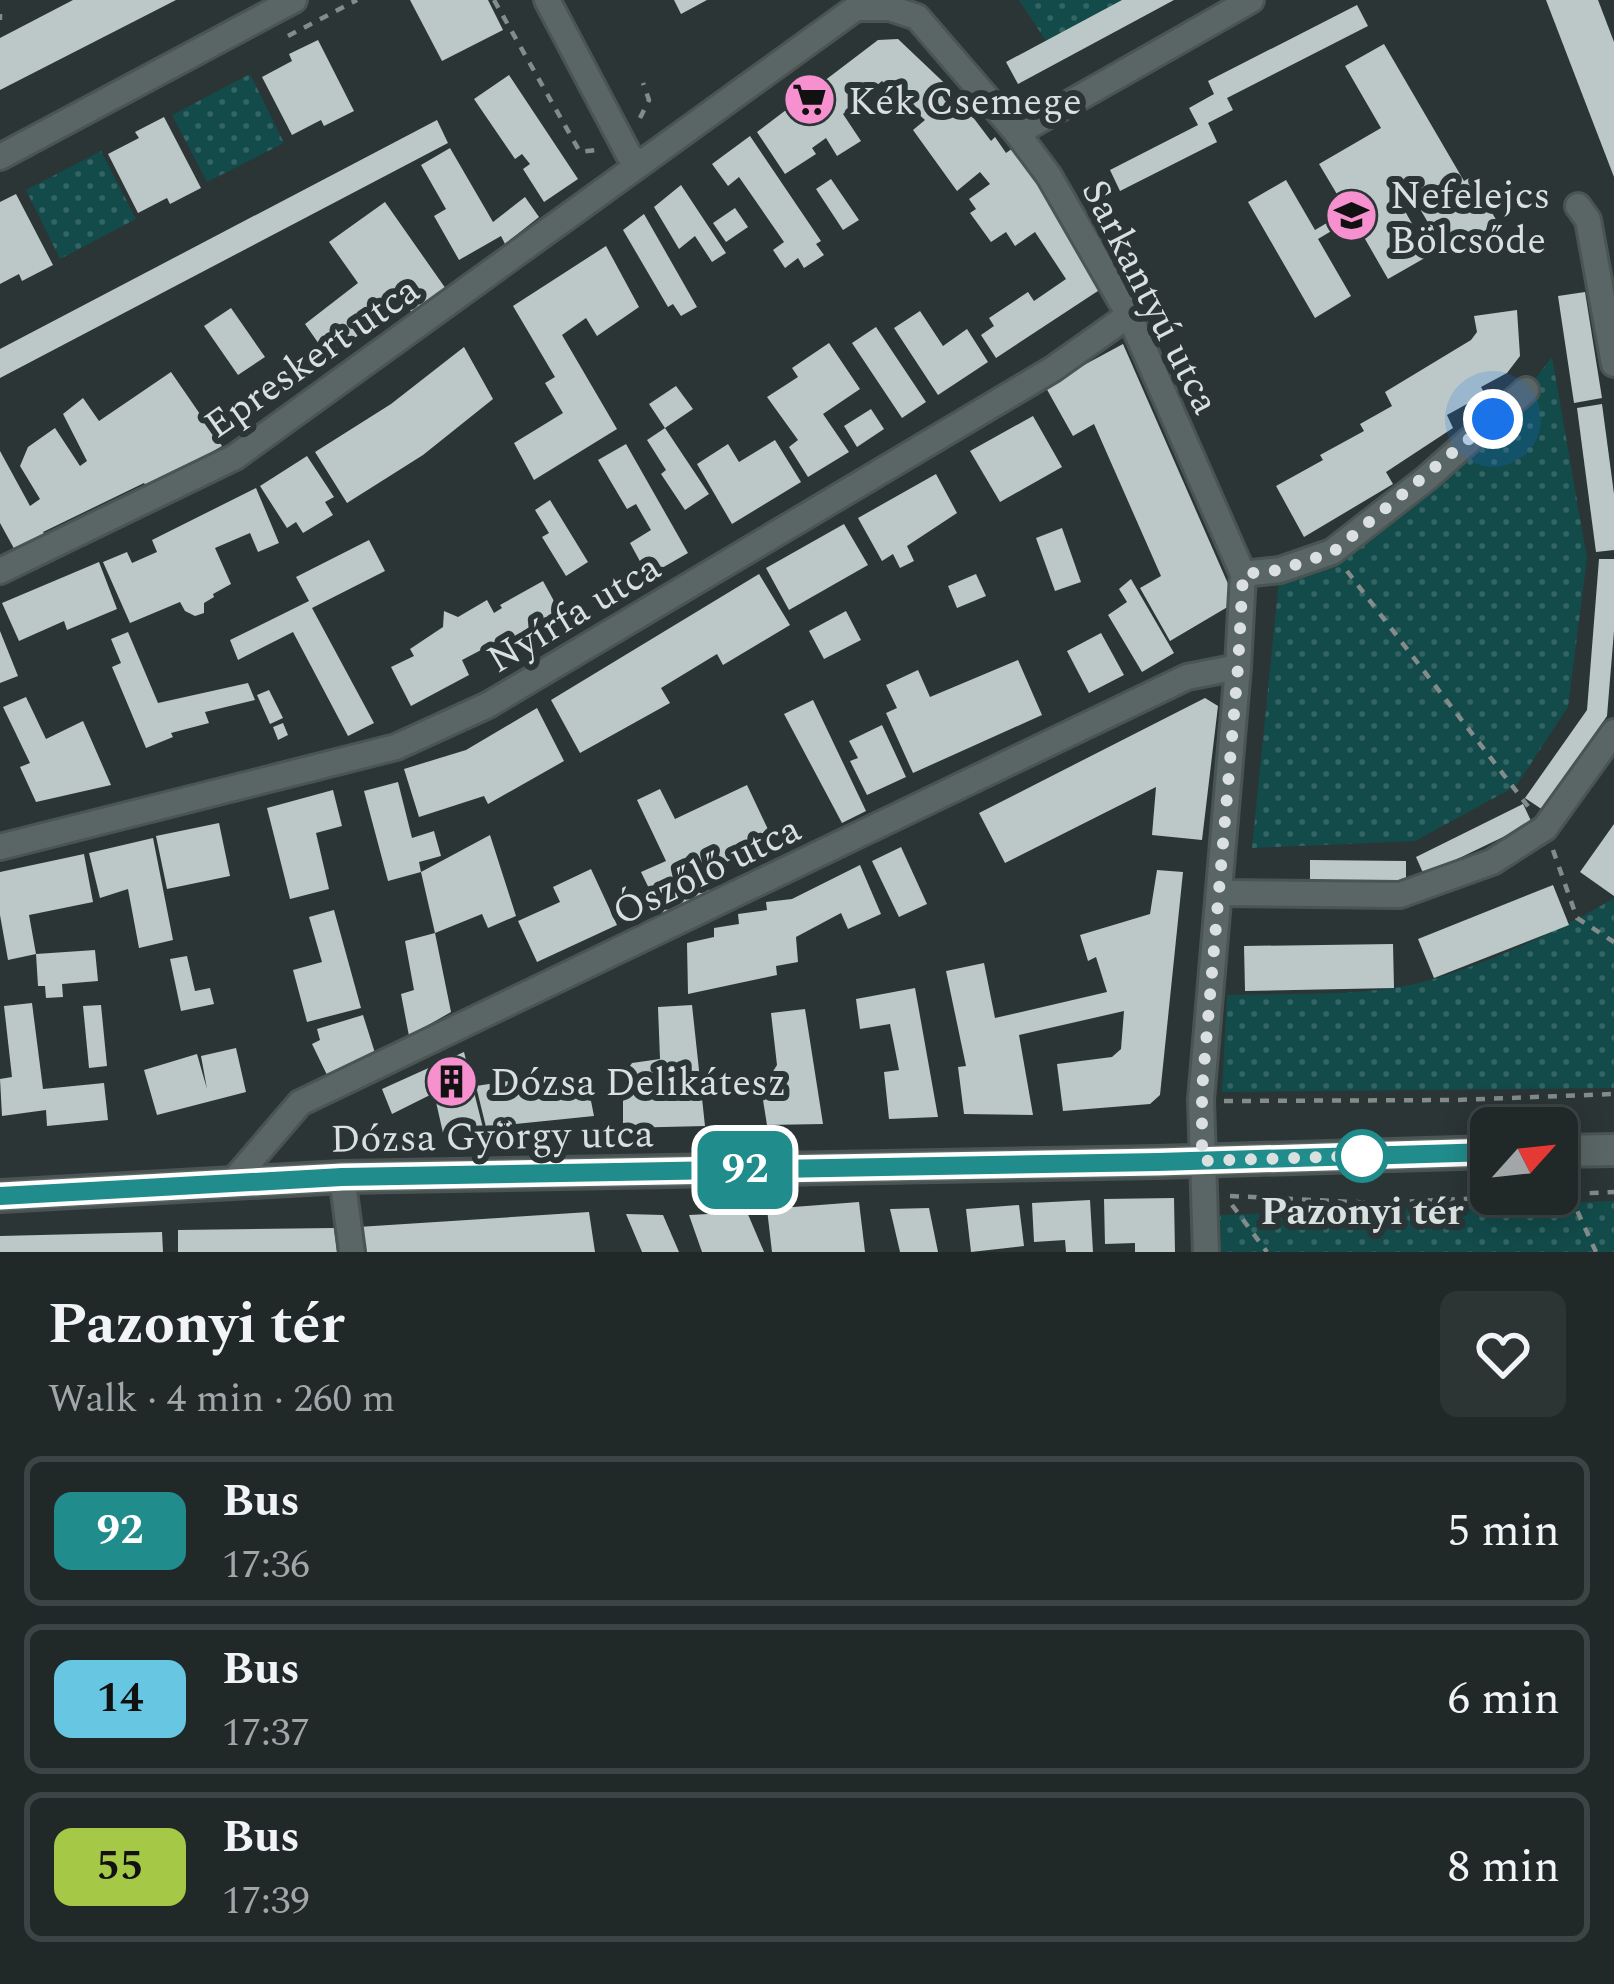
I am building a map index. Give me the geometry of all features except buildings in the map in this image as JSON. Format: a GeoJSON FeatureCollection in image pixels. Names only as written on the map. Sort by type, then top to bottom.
{"type":"FeatureCollection","features":[{"type":"Feature","properties":{"kind":"street"},"geometry":{"type":"LineString","coordinates":[[0,158],[294,0]]}},
{"type":"Feature","properties":{"kind":"street"},"geometry":{"type":"LineString","coordinates":[[548,0],[629,155],[638,162]]}},
{"type":"Feature","properties":{"kind":"street"},"geometry":{"type":"LineString","coordinates":[[1017,133],[1251,0]]}},
{"type":"Feature","properties":{"kind":"street","name":"Sarkantyú utca"},"geometry":{"type":"LineString","coordinates":[[638,162],[856,8],[890,8],[917,17],[1017,133],[1048,176],[1129,315],[1243,574],[1202,1100],[1205,1252]]}},
{"type":"Feature","properties":{"kind":"street","name":"Epreskert utca"},"geometry":{"type":"LineString","coordinates":[[0,571],[235,457],[410,334],[638,162]]}},
{"type":"Feature","properties":{"kind":"street"},"geometry":{"type":"LineString","coordinates":[[1578,206],[1588,220],[1614,364]]}},
{"type":"Feature","properties":{"kind":"street","name":"Nyírfa utca"},"geometry":{"type":"LineString","coordinates":[[0,847],[396,747],[470,714],[1052,369],[1129,315]]}},
{"type":"Feature","properties":{"kind":"street"},"geometry":{"type":"LineString","coordinates":[[1243,574],[1280,570],[1333,552],[1427,478],[1526,390]]}},
{"type":"Feature","properties":{"kind":"street","name":"Ószőlő utca"},"geometry":{"type":"LineString","coordinates":[[234,1180],[300,1103],[1187,677],[1238,667]]}},
{"type":"Feature","properties":{"kind":"street"},"geometry":{"type":"LineString","coordinates":[[1219,893],[1400,895],[1492,862],[1545,828],[1614,732]]}},
{"type":"Feature","properties":{"kind":"street"},"geometry":{"type":"LineString","coordinates":[[1578,1151],[1614,1150]]}},
{"type":"Feature","properties":{"kind":"street"},"geometry":{"type":"LineString","coordinates":[[1202,1161],[1470,1153]]}},
{"type":"Feature","properties":{"kind":"street","name":"Dózsa György utca"},"geometry":{"type":"LineString","coordinates":[[0,1196],[234,1180],[1202,1161]]}},
{"type":"Feature","properties":{"kind":"street"},"geometry":{"type":"LineString","coordinates":[[342,1177],[352,1252]]}},
{"type":"Feature","properties":{"kind":"path"},"geometry":{"type":"LineString","coordinates":[[494,0],[580,152],[592,153],[641,117],[649,100],[643,83]]}},
{"type":"Feature","properties":{"kind":"path"},"geometry":{"type":"LineString","coordinates":[[1333,552],[1545,828],[1577,918],[1614,942]]}},
{"type":"Feature","properties":{"kind":"path"},"geometry":{"type":"LineString","coordinates":[[1202,1100],[1457,1100],[1614,1094]]}},
{"type":"Feature","properties":{"kind":"path"},"geometry":{"type":"LineString","coordinates":[[1578,1194],[1614,1192]]}},
{"type":"Feature","properties":{"kind":"path"},"geometry":{"type":"LineString","coordinates":[[1267,1252],[1225,1196],[1375,1203],[1470,1199]]}},
{"type":"Feature","properties":{"kind":"path"},"geometry":{"type":"LineString","coordinates":[[1578,1213],[1596,1252]]}},
{"type":"Feature","properties":{"kind":"shaded area"},"geometry":{"type":"Polygon","coordinates":[[[1019,0],[1122,0],[1046,41],[1019,0]]]}},
{"type":"Feature","properties":{"kind":"shaded area"},"geometry":{"type":"Polygon","coordinates":[[[250,74],[284,143],[207,182],[172,115],[250,74]]]}},
{"type":"Feature","properties":{"kind":"shaded area"},"geometry":{"type":"Polygon","coordinates":[[[101,151],[136,219],[60,259],[26,190],[101,151]]]}},
{"type":"Feature","properties":{"kind":"shaded area"},"geometry":{"type":"Polygon","coordinates":[[[1552,357],[1587,558],[1568,707],[1516,786],[1415,841],[1252,848],[1280,570],[1333,552],[1526,390],[1552,357]]]}},
{"type":"Feature","properties":{"kind":"shaded area"},"geometry":{"type":"Polygon","coordinates":[[[1614,898],[1614,1088],[1222,1092],[1227,995],[1352,992],[1418,983],[1506,952],[1614,898]]]}},
{"type":"Feature","properties":{"kind":"shaded area","name":"Pazonyi tér"},"geometry":{"type":"Polygon","coordinates":[[[1614,1201],[1614,1252],[1221,1252],[1220,1215],[1470,1206],[1470,1215],[1578,1215],[1578,1202],[1614,1201]]]}},
{"type":"Feature","properties":{"kind":"bus line","name":"92"},"geometry":{"type":"LineString","coordinates":[[0,1196],[234,1180],[1470,1153]]}},
{"type":"Feature","properties":{"kind":"place","name":"Kék Csemege"},"geometry":{"type":"Point","coordinates":[809,100]}},
{"type":"Feature","properties":{"kind":"place","name":"Nefelejcs Bölcsőde"},"geometry":{"type":"Point","coordinates":[1351,216]}},
{"type":"Feature","properties":{"kind":"place","name":"Dózsa Delikátesz"},"geometry":{"type":"Point","coordinates":[451,1081]}},
{"type":"Feature","properties":{"kind":"place","name":"Pazonyi tér"},"geometry":{"type":"Point","coordinates":[1362,1156]}},
{"type":"Feature","properties":{"kind":"route"},"geometry":{"type":"LineString","coordinates":[[1362,1156],[1382,1155],[1202,1161],[1202,1090],[1243,574],[1280,570],[1333,552],[1493,419]]}}]}
